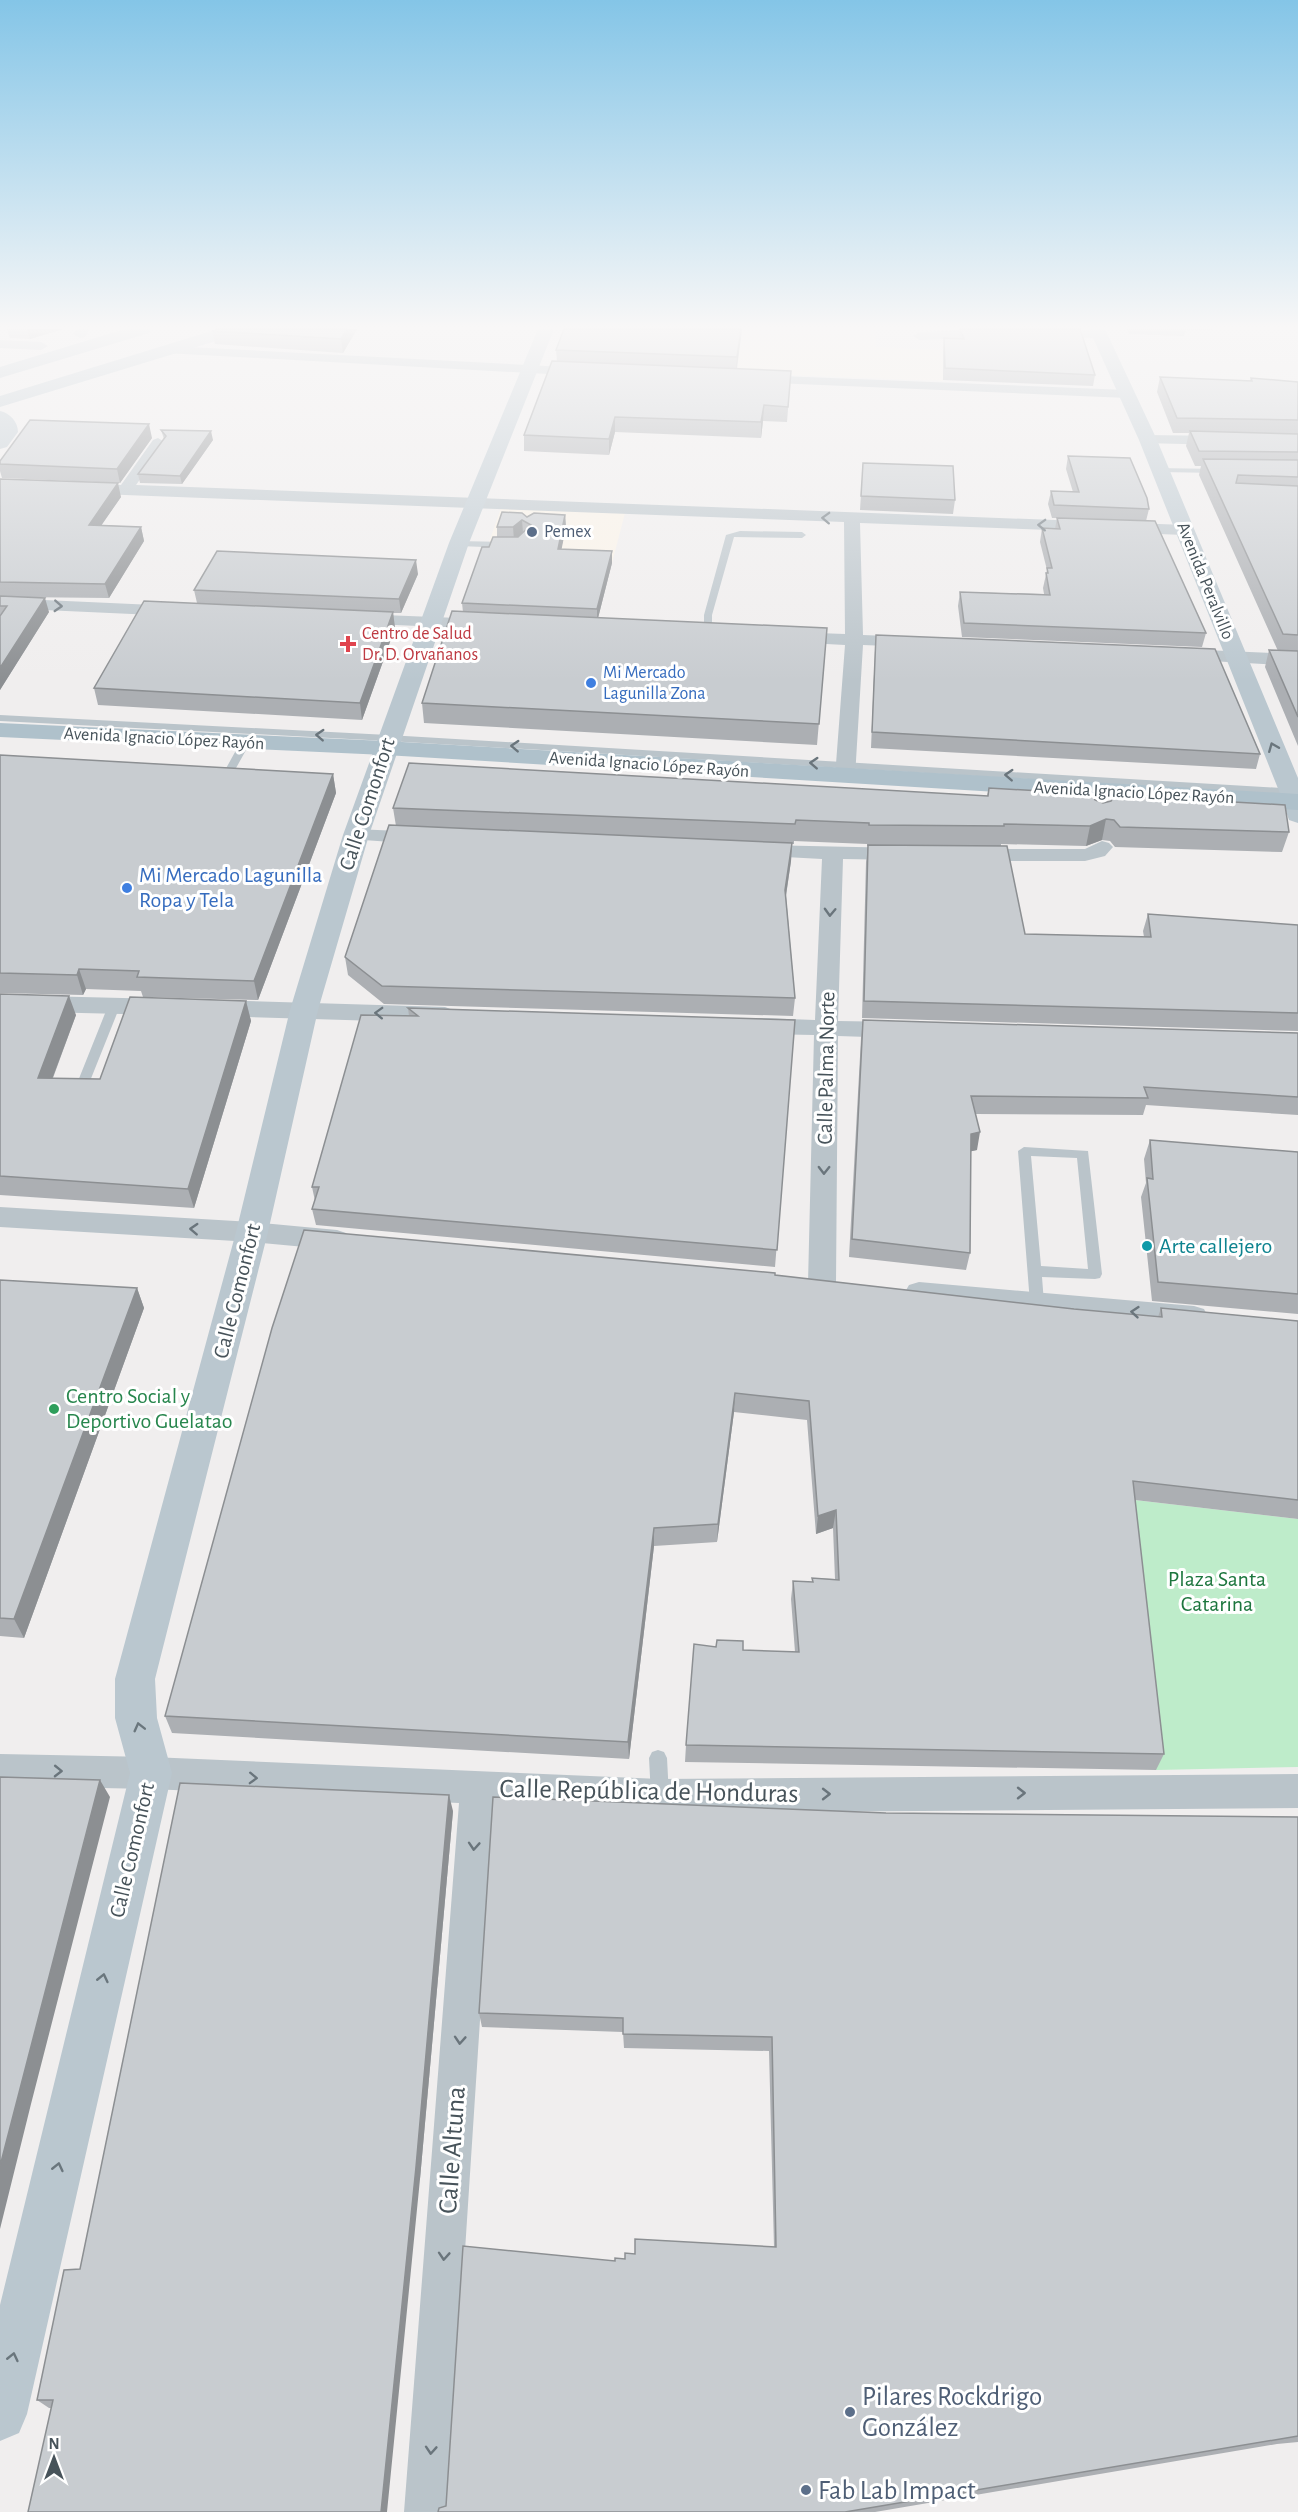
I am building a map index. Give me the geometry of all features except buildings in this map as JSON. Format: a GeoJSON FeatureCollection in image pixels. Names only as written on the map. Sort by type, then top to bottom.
{"type":"FeatureCollection","features":[{"type":"Feature","properties":{"kind":"main road","name":"Avenida Ignacio López Rayón"},"geometry":{"type":"LineString","coordinates":[[0,730],[245,743],[387,743],[846,771],[1098,803],[1296,800]]}},
{"type":"Feature","properties":{"kind":"street"},"geometry":{"type":"LineString","coordinates":[[125,490],[156,446]]}},
{"type":"Feature","properties":{"kind":"street","name":"Calle Comonfort"},"geometry":{"type":"LineString","coordinates":[[0,2414],[151,1773],[136,1718],[135,1679],[252,1232],[304,1010],[356,835],[387,743],[429,622],[497,446]]}},
{"type":"Feature","properties":{"kind":"street","name":"Avenida Peralvillo"},"geometry":{"type":"LineString","coordinates":[[1150,446],[1296,800]]}},
{"type":"Feature","properties":{"kind":"street"},"geometry":{"type":"LineString","coordinates":[[68,488],[474,503],[533,511],[1185,530]]}},
{"type":"Feature","properties":{"kind":"street"},"geometry":{"type":"LineString","coordinates":[[846,771],[854,639],[852,519]]}},
{"type":"Feature","properties":{"kind":"street"},"geometry":{"type":"LineString","coordinates":[[0,603],[191,612]]}},
{"type":"Feature","properties":{"kind":"street"},"geometry":{"type":"LineString","coordinates":[[346,618],[499,625]]}},
{"type":"Feature","properties":{"kind":"street"},"geometry":{"type":"LineString","coordinates":[[684,633],[730,634]]}},
{"type":"Feature","properties":{"kind":"street"},"geometry":{"type":"LineString","coordinates":[[775,636],[925,643]]}},
{"type":"Feature","properties":{"kind":"street"},"geometry":{"type":"LineString","coordinates":[[1165,654],[1298,660]]}},
{"type":"Feature","properties":{"kind":"street"},"geometry":{"type":"LineString","coordinates":[[356,835],[439,838]]}},
{"type":"Feature","properties":{"kind":"street"},"geometry":{"type":"LineString","coordinates":[[948,855],[1086,855],[1098,852],[1102,847]]}},
{"type":"Feature","properties":{"kind":"street"},"geometry":{"type":"LineString","coordinates":[[737,850],[832,854],[924,854]]}},
{"type":"Feature","properties":{"kind":"street","name":"Calle Palma Norte"},"geometry":{"type":"LineString","coordinates":[[822,1283],[826,1028],[832,854]]}},
{"type":"Feature","properties":{"kind":"street"},"geometry":{"type":"LineString","coordinates":[[0,1003],[470,1016]]}},
{"type":"Feature","properties":{"kind":"street"},"geometry":{"type":"LineString","coordinates":[[731,1025],[921,1031]]}},
{"type":"Feature","properties":{"kind":"street"},"geometry":{"type":"LineString","coordinates":[[0,1217],[252,1232],[359,1242]]}},
{"type":"Feature","properties":{"kind":"street"},"geometry":{"type":"LineString","coordinates":[[894,1290],[1217,1319]]}},
{"type":"Feature","properties":{"kind":"street","name":"Calle República de Honduras"},"geometry":{"type":"LineString","coordinates":[[0,1770],[151,1773],[660,1796],[1298,1791]]}},
{"type":"Feature","properties":{"kind":"street","name":"Calle Altuna"},"geometry":{"type":"LineString","coordinates":[[426,2512],[478,1788]]}},
{"type":"Feature","properties":{"kind":"lane"},"geometry":{"type":"LineString","coordinates":[[1160,470],[1229,471]]}},
{"type":"Feature","properties":{"kind":"lane"},"geometry":{"type":"LineString","coordinates":[[708,634],[708,615],[730,535],[740,533],[802,536]]}},
{"type":"Feature","properties":{"kind":"lane"},"geometry":{"type":"LineString","coordinates":[[459,543],[517,545]]}},
{"type":"Feature","properties":{"kind":"lane"},"geometry":{"type":"LineString","coordinates":[[0,718],[387,743]]}},
{"type":"Feature","properties":{"kind":"lane"},"geometry":{"type":"LineString","coordinates":[[203,774],[227,775],[245,743]]}},
{"type":"Feature","properties":{"kind":"lane"},"geometry":{"type":"LineString","coordinates":[[846,771],[1296,800]]}},
{"type":"Feature","properties":{"kind":"lane"},"geometry":{"type":"LineString","coordinates":[[82,1086],[114,1006]]}},
{"type":"Feature","properties":{"kind":"lane"},"geometry":{"type":"LineString","coordinates":[[1033,1271],[1095,1274],[1083,1154],[1024,1151],[1033,1271],[1037,1303]]}},
{"type":"Feature","properties":{"kind":"lane"},"geometry":{"type":"LineString","coordinates":[[658,1758],[660,1796]]}},
{"type":"Feature","properties":{"kind":"shaded area"},"geometry":{"type":"Polygon","coordinates":[[[501,508],[625,513],[612,563],[483,559],[501,508]]]}},
{"type":"Feature","properties":{"kind":"green space","name":"Plaza Santa Catarina"},"geometry":{"type":"Polygon","coordinates":[[[1126,1499],[1298,1519],[1298,1767],[1156,1770],[1126,1499]]]}},
{"type":"Feature","properties":{"kind":"place","name":"Pemex"},"geometry":{"type":"Point","coordinates":[532,532]}},
{"type":"Feature","properties":{"kind":"place","name":"Centro de Salud Dr. D. Orvañanos"},"geometry":{"type":"Point","coordinates":[348,644]}},
{"type":"Feature","properties":{"kind":"place","name":"Mi Mercado Lagunilla Zona"},"geometry":{"type":"Point","coordinates":[591,683]}},
{"type":"Feature","properties":{"kind":"place","name":"Mi Mercado Lagunilla Ropa y Tela"},"geometry":{"type":"Point","coordinates":[127,888]}},
{"type":"Feature","properties":{"kind":"place","name":"Arte callejero"},"geometry":{"type":"Point","coordinates":[1147,1246]}},
{"type":"Feature","properties":{"kind":"place","name":"Centro Social y Deportivo Guelatao"},"geometry":{"type":"Point","coordinates":[54,1409]}},
{"type":"Feature","properties":{"kind":"place","name":"Pilares Rockdrigo González"},"geometry":{"type":"Point","coordinates":[850,2412]}},
{"type":"Feature","properties":{"kind":"place","name":"Fab Lab Impact"},"geometry":{"type":"Point","coordinates":[806,2490]}}]}
